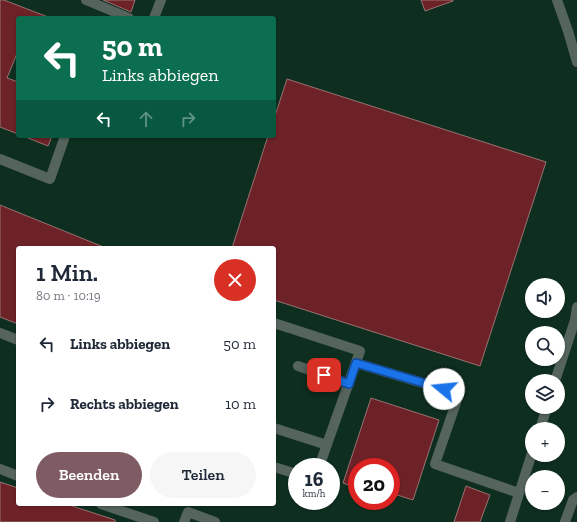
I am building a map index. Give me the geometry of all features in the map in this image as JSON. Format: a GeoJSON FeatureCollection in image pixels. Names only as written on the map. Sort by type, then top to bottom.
{"type":"FeatureCollection","features":[{"type":"Feature","properties":{"kind":"street"},"geometry":{"type":"LineString","coordinates":[[86,0],[125,16]]}},
{"type":"Feature","properties":{"kind":"street"},"geometry":{"type":"LineString","coordinates":[[155,16],[161,0]]}},
{"type":"Feature","properties":{"kind":"street"},"geometry":{"type":"LineString","coordinates":[[557,0],[577,62]]}},
{"type":"Feature","properties":{"kind":"street"},"geometry":{"type":"LineString","coordinates":[[0,159],[50,179],[64,138]]}},
{"type":"Feature","properties":{"kind":"street"},"geometry":{"type":"LineString","coordinates":[[557,374],[575,320],[577,308]]}},
{"type":"Feature","properties":{"kind":"street"},"geometry":{"type":"LineString","coordinates":[[276,324],[360,351],[322,458]]}},
{"type":"Feature","properties":{"kind":"street"},"geometry":{"type":"LineString","coordinates":[[0,333],[16,339]]}},
{"type":"Feature","properties":{"kind":"street"},"geometry":{"type":"LineString","coordinates":[[356,363],[459,394],[435,464],[519,493]]}},
{"type":"Feature","properties":{"kind":"street"},"geometry":{"type":"LineString","coordinates":[[298,366],[349,384]]}},
{"type":"Feature","properties":{"kind":"street"},"geometry":{"type":"LineString","coordinates":[[276,429],[327,445]]}},
{"type":"Feature","properties":{"kind":"street"},"geometry":{"type":"LineString","coordinates":[[510,522],[529,462]]}},
{"type":"Feature","properties":{"kind":"street"},"geometry":{"type":"LineString","coordinates":[[276,468],[288,471]]}},
{"type":"Feature","properties":{"kind":"street"},"geometry":{"type":"LineString","coordinates":[[0,470],[16,475]]}},
{"type":"Feature","properties":{"kind":"street"},"geometry":{"type":"LineString","coordinates":[[565,522],[573,500],[577,497]]}},
{"type":"Feature","properties":{"kind":"street"},"geometry":{"type":"LineString","coordinates":[[107,506],[154,522]]}},
{"type":"Feature","properties":{"kind":"street"},"geometry":{"type":"LineString","coordinates":[[184,522],[188,512],[215,522]]}},
{"type":"Feature","properties":{"kind":"building"},"geometry":{"type":"Polygon","coordinates":[[[0,0],[4,0],[45,16],[16,16],[16,56],[7,78],[16,81],[16,133],[0,127],[0,0]]]}},
{"type":"Feature","properties":{"kind":"building"},"geometry":{"type":"Polygon","coordinates":[[[103,0],[135,0],[131,12],[103,0]]]}},
{"type":"Feature","properties":{"kind":"building"},"geometry":{"type":"Polygon","coordinates":[[[421,0],[453,0],[453,1],[425,11],[421,0]]]}},
{"type":"Feature","properties":{"kind":"building"},"geometry":{"type":"Polygon","coordinates":[[[287,79],[546,162],[480,366],[276,301],[276,246],[233,246],[267,138],[276,138],[276,113],[287,79]]]}},
{"type":"Feature","properties":{"kind":"building"},"geometry":{"type":"Polygon","coordinates":[[[28,138],[51,138],[48,146],[28,138]]]}},
{"type":"Feature","properties":{"kind":"building"},"geometry":{"type":"Polygon","coordinates":[[[0,205],[101,246],[16,246],[16,323],[0,317],[0,205]]]}},
{"type":"Feature","properties":{"kind":"building"},"geometry":{"type":"Polygon","coordinates":[[[371,398],[439,420],[413,500],[400,496],[400,458],[351,458],[371,398]]]}},
{"type":"Feature","properties":{"kind":"building"},"geometry":{"type":"Polygon","coordinates":[[[348,468],[348,485],[343,483],[348,468]]]}},
{"type":"Feature","properties":{"kind":"building"},"geometry":{"type":"Polygon","coordinates":[[[0,482],[16,487],[16,506],[72,506],[115,520],[115,522],[0,522],[0,482]]]}},
{"type":"Feature","properties":{"kind":"building"},"geometry":{"type":"Polygon","coordinates":[[[466,486],[490,495],[480,522],[454,522],[466,486]]]}},
{"type":"Feature","properties":{"kind":"route"},"geometry":{"type":"LineString","coordinates":[[324,375],[349,384],[356,363],[444,389]]}}]}
